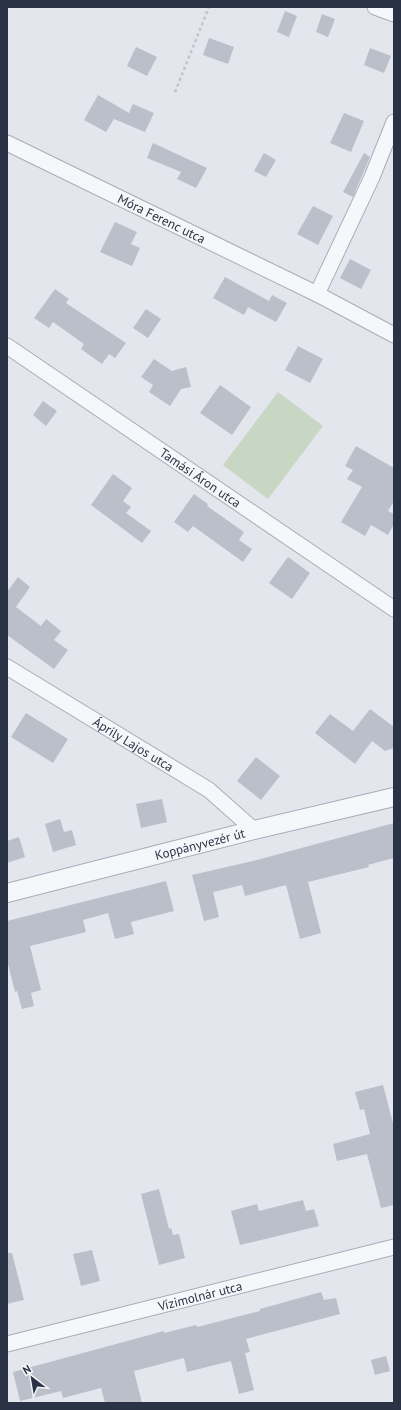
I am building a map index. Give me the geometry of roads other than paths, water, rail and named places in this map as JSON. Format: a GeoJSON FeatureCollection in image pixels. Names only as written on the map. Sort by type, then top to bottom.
{"type":"FeatureCollection","features":[{"type":"Feature","properties":{"kind":"street"},"geometry":{"type":"LineString","coordinates":[[375,7],[394,14]]}},
{"type":"Feature","properties":{"kind":"street"},"geometry":{"type":"LineString","coordinates":[[317,294],[372,177],[394,122]]}},
{"type":"Feature","properties":{"kind":"street","name":"Móra Ferenc utca"},"geometry":{"type":"LineString","coordinates":[[7,143],[317,294],[394,335]]}},
{"type":"Feature","properties":{"kind":"street","name":"Tamási Áron utca"},"geometry":{"type":"LineString","coordinates":[[7,346],[394,609]]}},
{"type":"Feature","properties":{"kind":"street","name":"Áprily Lajos utca"},"geometry":{"type":"LineString","coordinates":[[7,667],[209,790],[254,830]]}},
{"type":"Feature","properties":{"kind":"street","name":"Koppányvezér út"},"geometry":{"type":"LineString","coordinates":[[7,893],[254,830],[394,797]]}},
{"type":"Feature","properties":{"kind":"street","name":"Vízimolnár utca"},"geometry":{"type":"LineString","coordinates":[[7,1344],[394,1247]]}}]}
